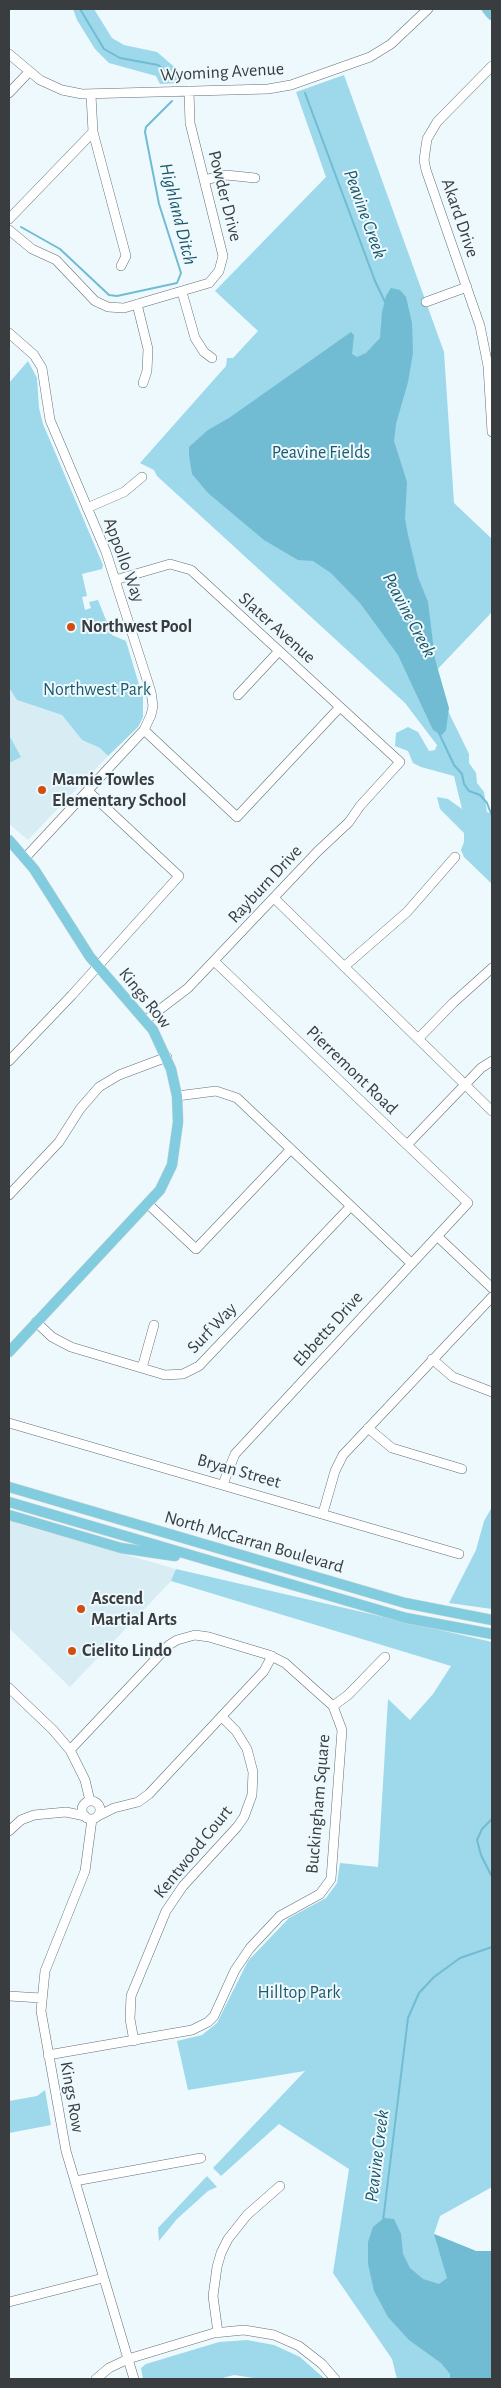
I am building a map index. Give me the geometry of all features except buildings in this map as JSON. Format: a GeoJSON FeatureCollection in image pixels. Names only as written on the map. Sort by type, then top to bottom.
{"type":"FeatureCollection","features":[{"type":"Feature","properties":{"kind":"main road"},"geometry":{"type":"LineString","coordinates":[[487,9],[492,15]]}},
{"type":"Feature","properties":{"kind":"main road","name":"Kings Row"},"geometry":{"type":"LineString","coordinates":[[9,840],[25,858],[98,967],[146,1020],[167,1057],[177,1096],[178,1132],[172,1165],[164,1184],[148,1204],[9,1352]]}},
{"type":"Feature","properties":{"kind":"main road","name":"North McCarran Boulevard"},"geometry":{"type":"LineString","coordinates":[[9,1487],[405,1603],[492,1620]]}},
{"type":"Feature","properties":{"kind":"main road","name":"North McCarran Boulevard"},"geometry":{"type":"LineString","coordinates":[[9,1502],[406,1618],[492,1634]]}},
{"type":"Feature","properties":{"kind":"main road"},"geometry":{"type":"LineString","coordinates":[[9,1515],[121,1548],[208,1560]]}},
{"type":"Feature","properties":{"kind":"street","name":"Wyoming Avenue"},"geometry":{"type":"LineString","coordinates":[[9,54],[29,72],[53,86],[91,95],[268,89],[291,85],[378,53],[391,44],[428,9]]}},
{"type":"Feature","properties":{"kind":"street","name":"Akard Drive"},"geometry":{"type":"LineString","coordinates":[[492,66],[437,122],[429,134],[424,149],[426,170],[488,344],[492,432]]}},
{"type":"Feature","properties":{"kind":"street"},"geometry":{"type":"LineString","coordinates":[[9,93],[29,72]]}},
{"type":"Feature","properties":{"kind":"street","name":"Powder Drive"},"geometry":{"type":"LineString","coordinates":[[9,230],[32,249],[56,260],[102,305],[117,308],[138,304],[209,283],[222,264],[222,248],[190,123],[188,91]]}},
{"type":"Feature","properties":{"kind":"street"},"geometry":{"type":"LineString","coordinates":[[91,95],[93,132],[126,256],[121,266]]}},
{"type":"Feature","properties":{"kind":"street"},"geometry":{"type":"LineString","coordinates":[[9,219],[93,132]]}},
{"type":"Feature","properties":{"kind":"street"},"geometry":{"type":"LineString","coordinates":[[204,180],[226,175],[255,178]]}},
{"type":"Feature","properties":{"kind":"street"},"geometry":{"type":"LineString","coordinates":[[426,302],[467,287]]}},
{"type":"Feature","properties":{"kind":"street"},"geometry":{"type":"LineString","coordinates":[[182,292],[195,338],[204,352],[212,358]]}},
{"type":"Feature","properties":{"kind":"street"},"geometry":{"type":"LineString","coordinates":[[138,304],[148,349],[147,371],[143,383]]}},
{"type":"Feature","properties":{"kind":"street","name":"Appollo Way"},"geometry":{"type":"LineString","coordinates":[[9,333],[34,355],[42,368],[50,420],[115,580],[152,698],[151,715],[144,730],[25,858]]}},
{"type":"Feature","properties":{"kind":"street"},"geometry":{"type":"LineString","coordinates":[[87,508],[124,492],[142,477]]}},
{"type":"Feature","properties":{"kind":"street","name":"Slater Avenue"},"geometry":{"type":"LineString","coordinates":[[115,580],[170,564],[184,567],[400,762]]}},
{"type":"Feature","properties":{"kind":"street"},"geometry":{"type":"LineString","coordinates":[[238,695],[279,651]]}},
{"type":"Feature","properties":{"kind":"street"},"geometry":{"type":"LineString","coordinates":[[144,730],[237,817],[340,707]]}},
{"type":"Feature","properties":{"kind":"street","name":"Rayburn Drive"},"geometry":{"type":"LineString","coordinates":[[146,1020],[188,988],[318,851],[344,828],[360,806],[400,762]]}},
{"type":"Feature","properties":{"kind":"street"},"geometry":{"type":"LineString","coordinates":[[9,1061],[98,967],[179,876],[88,791]]}},
{"type":"Feature","properties":{"kind":"street"},"geometry":{"type":"LineString","coordinates":[[345,966],[407,912],[456,857]]}},
{"type":"Feature","properties":{"kind":"street"},"geometry":{"type":"LineString","coordinates":[[274,898],[492,1111]]}},
{"type":"Feature","properties":{"kind":"street","name":"Pierremont Road"},"geometry":{"type":"LineString","coordinates":[[214,961],[468,1203]]}},
{"type":"Feature","properties":{"kind":"street"},"geometry":{"type":"LineString","coordinates":[[418,1039],[453,1003],[492,968]]}},
{"type":"Feature","properties":{"kind":"street"},"geometry":{"type":"LineString","coordinates":[[9,1195],[59,1142],[80,1109],[99,1087],[119,1075],[167,1057]]}},
{"type":"Feature","properties":{"kind":"street"},"geometry":{"type":"LineString","coordinates":[[407,1145],[481,1068],[492,1061]]}},
{"type":"Feature","properties":{"kind":"street"},"geometry":{"type":"LineString","coordinates":[[177,1096],[216,1091],[230,1094],[411,1263]]}},
{"type":"Feature","properties":{"kind":"street"},"geometry":{"type":"LineString","coordinates":[[148,1204],[196,1249],[291,1149]]}},
{"type":"Feature","properties":{"kind":"street","name":"Ebbetts Drive"},"geometry":{"type":"LineString","coordinates":[[223,1484],[235,1454],[468,1203]]}},
{"type":"Feature","properties":{"kind":"street","name":"Surf Way"},"geometry":{"type":"LineString","coordinates":[[36,1322],[52,1337],[71,1347],[142,1368],[174,1375],[183,1374],[199,1366],[351,1206]]}},
{"type":"Feature","properties":{"kind":"street"},"geometry":{"type":"LineString","coordinates":[[437,1236],[492,1288]]}},
{"type":"Feature","properties":{"kind":"street"},"geometry":{"type":"LineString","coordinates":[[323,1513],[338,1463],[368,1428],[492,1297]]}},
{"type":"Feature","properties":{"kind":"street"},"geometry":{"type":"LineString","coordinates":[[142,1368],[154,1325]]}},
{"type":"Feature","properties":{"kind":"street"},"geometry":{"type":"LineString","coordinates":[[432,1360],[453,1377],[492,1392]]}},
{"type":"Feature","properties":{"kind":"street","name":"Bryan Street"},"geometry":{"type":"LineString","coordinates":[[9,1423],[459,1554]]}},
{"type":"Feature","properties":{"kind":"street"},"geometry":{"type":"LineString","coordinates":[[368,1428],[392,1448],[462,1469]]}},
{"type":"Feature","properties":{"kind":"street"},"geometry":{"type":"LineString","coordinates":[[70,1750],[169,1645],[186,1637],[204,1636],[272,1656],[295,1670],[333,1706],[348,1695],[385,1657]]}},
{"type":"Feature","properties":{"kind":"street"},"geometry":{"type":"LineString","coordinates":[[66,1812],[92,1817],[114,1808],[129,1806],[145,1798],[264,1672],[272,1656]]}},
{"type":"Feature","properties":{"kind":"street","name":"Kings Row"},"geometry":{"type":"LineString","coordinates":[[9,1688],[53,1730],[70,1750],[85,1780],[90,1802]]}},
{"type":"Feature","properties":{"kind":"street","name":"Buckingham Square"},"geometry":{"type":"LineString","coordinates":[[48,2055],[192,2030],[208,2022],[218,2008],[235,1970],[250,1948],[280,1916],[313,1898],[326,1887],[333,1871],[342,1730],[333,1706]]}},
{"type":"Feature","properties":{"kind":"street","name":"Kentwood Court"},"geometry":{"type":"LineString","coordinates":[[134,2041],[130,2019],[131,1996],[166,1911],[183,1886],[237,1827],[244,1817],[252,1795],[253,1772],[247,1749],[236,1731],[222,1717]]}},
{"type":"Feature","properties":{"kind":"street"},"geometry":{"type":"LineString","coordinates":[[9,1831],[27,1817],[66,1812],[90,1802],[114,1808]]}},
{"type":"Feature","properties":{"kind":"street","name":"Kings Row"},"geometry":{"type":"LineString","coordinates":[[90,1802],[100,1807],[92,1817],[85,1872],[48,1964],[41,1998],[48,2055],[60,2121],[75,2181],[134,2379]]}},
{"type":"Feature","properties":{"kind":"street","name":"Kings Row"},"geometry":{"type":"LineString","coordinates":[[90,1802],[82,1810],[92,1817]]}},
{"type":"Feature","properties":{"kind":"street"},"geometry":{"type":"LineString","coordinates":[[9,1996],[41,1998]]}},
{"type":"Feature","properties":{"kind":"street"},"geometry":{"type":"LineString","coordinates":[[75,2181],[201,2158]]}},
{"type":"Feature","properties":{"kind":"street"},"geometry":{"type":"LineString","coordinates":[[218,2333],[213,2296],[221,2253],[228,2239],[246,2215],[280,2186]]}},
{"type":"Feature","properties":{"kind":"street"},"geometry":{"type":"LineString","coordinates":[[9,2302],[103,2278]]}},
{"type":"Feature","properties":{"kind":"street"},"geometry":{"type":"LineString","coordinates":[[96,2379],[109,2368],[128,2359],[218,2333],[244,2330],[260,2332],[288,2340],[311,2354],[335,2379]]}},
{"type":"Feature","properties":{"kind":"shaded area","name":"Mamie Towles Elementary School"},"geometry":{"type":"Polygon","coordinates":[[[9,688],[17,700],[62,715],[82,740],[100,748],[108,756],[28,840],[9,824],[9,688]]]}},
{"type":"Feature","properties":{"kind":"shaded area"},"geometry":{"type":"Polygon","coordinates":[[[9,1519],[19,1524],[176,1569],[174,1578],[70,1687],[9,1628],[9,1519]]]}},
{"type":"Feature","properties":{"kind":"green space"},"geometry":{"type":"Polygon","coordinates":[[[73,9],[94,9],[112,38],[124,45],[157,52],[179,71],[180,83],[160,84],[156,76],[109,63],[95,49],[77,20],[73,9]]]}},
{"type":"Feature","properties":{"kind":"green space","name":"Peavine Fields"},"geometry":{"type":"Polygon","coordinates":[[[344,75],[444,352],[454,503],[492,539],[492,612],[433,674],[448,711],[469,754],[469,763],[476,773],[477,783],[484,792],[487,812],[492,814],[492,884],[464,857],[461,850],[464,842],[464,833],[440,809],[437,797],[448,799],[462,809],[454,776],[413,763],[408,751],[395,746],[396,733],[408,727],[418,732],[429,751],[435,750],[437,745],[405,703],[157,476],[154,470],[140,463],[226,366],[227,358],[233,358],[258,331],[215,291],[326,177],[296,92],[344,75]]]}},
{"type":"Feature","properties":{"kind":"green space","name":"Northwest Park"},"geometry":{"type":"Polygon","coordinates":[[[28,361],[37,378],[39,408],[43,424],[103,565],[102,569],[82,574],[87,596],[82,597],[85,610],[91,608],[89,602],[98,600],[112,635],[126,641],[143,698],[143,717],[138,727],[108,756],[100,748],[82,740],[62,715],[17,700],[9,688],[9,383],[28,361]]]}},
{"type":"Feature","properties":{"kind":"green space"},"geometry":{"type":"Polygon","coordinates":[[[9,735],[21,757],[9,763],[9,735]]]}},
{"type":"Feature","properties":{"kind":"green space"},"geometry":{"type":"Polygon","coordinates":[[[492,1507],[492,1609],[449,1603],[476,1550],[484,1521],[492,1507]]]}},
{"type":"Feature","properties":{"kind":"green space","name":"Hilltop Park"},"geometry":{"type":"Polygon","coordinates":[[[176,1569],[492,1642],[492,2187],[440,2216],[434,2234],[476,2251],[492,2251],[492,2379],[397,2379],[392,2359],[333,2273],[349,2169],[279,2124],[221,2176],[213,2168],[305,2071],[188,2090],[177,2041],[202,2035],[217,2023],[248,1961],[289,1918],[326,1898],[337,1883],[340,1863],[378,1867],[388,1699],[410,1720],[433,1694],[451,1666],[171,1581],[176,1569]]]}},
{"type":"Feature","properties":{"kind":"green space"},"geometry":{"type":"Polygon","coordinates":[[[45,2090],[51,2125],[9,2133],[9,2101],[37,2096],[45,2090]]]}},
{"type":"Feature","properties":{"kind":"green space"},"geometry":{"type":"Polygon","coordinates":[[[207,2176],[217,2187],[208,2191],[177,2219],[159,2241],[158,2228],[207,2176]]]}},
{"type":"Feature","properties":{"kind":"green space"},"geometry":{"type":"Polygon","coordinates":[[[247,2340],[274,2345],[300,2357],[325,2379],[260,2379],[234,2375],[219,2379],[143,2379],[141,2368],[146,2364],[219,2342],[247,2340]]]}},
{"type":"Feature","properties":{"kind":"water"},"geometry":{"type":"Polygon","coordinates":[[[391,288],[400,290],[406,297],[412,323],[413,353],[408,382],[396,424],[394,441],[407,482],[405,519],[408,535],[418,577],[428,602],[435,659],[449,708],[446,730],[442,735],[433,730],[398,655],[360,603],[331,573],[313,561],[298,560],[264,540],[208,493],[192,474],[189,455],[189,447],[208,430],[229,418],[351,332],[354,335],[352,354],[357,357],[366,353],[380,338],[382,312],[386,296],[391,288]]]}},
{"type":"Feature","properties":{"kind":"water"},"geometry":{"type":"Polygon","coordinates":[[[384,2218],[394,2219],[401,2234],[403,2254],[410,2268],[423,2279],[439,2284],[447,2278],[434,2234],[476,2251],[492,2251],[492,2379],[450,2379],[450,2374],[441,2363],[409,2340],[388,2317],[374,2291],[368,2264],[368,2242],[373,2227],[384,2218]]]}},
{"type":"Feature","properties":{"kind":"waterway","name":"Highland Ditch"},"geometry":{"type":"LineString","coordinates":[[80,9],[104,49],[120,58],[158,65],[169,73],[172,80]]}},
{"type":"Feature","properties":{"kind":"waterway","name":"Peavine Creek"},"geometry":{"type":"LineString","coordinates":[[305,93],[375,281],[385,302]]}},
{"type":"Feature","properties":{"kind":"waterway","name":"Highland Ditch"},"geometry":{"type":"LineString","coordinates":[[21,227],[60,249],[109,295],[117,296],[177,283],[181,273],[159,204],[145,132],[146,127],[172,101]]}},
{"type":"Feature","properties":{"kind":"waterway","name":"Peavine Creek"},"geometry":{"type":"LineString","coordinates":[[438,731],[454,765],[462,774],[464,784],[469,791],[480,795],[487,803],[492,816]]}},
{"type":"Feature","properties":{"kind":"waterway","name":"Peavine Creek"},"geometry":{"type":"LineString","coordinates":[[492,1819],[482,1829],[477,1840],[481,1855],[492,1877]]}},
{"type":"Feature","properties":{"kind":"waterway","name":"Peavine Creek"},"geometry":{"type":"LineString","coordinates":[[383,2221],[408,2018],[419,1993],[434,1977],[460,1958],[492,1947]]}},
{"type":"Feature","properties":{"kind":"place","name":"Northwest Pool"},"geometry":{"type":"Point","coordinates":[71,627]}},
{"type":"Feature","properties":{"kind":"place","name":"Mamie Towles Elementary School"},"geometry":{"type":"Point","coordinates":[42,790]}},
{"type":"Feature","properties":{"kind":"place","name":"Ascend Martial Arts"},"geometry":{"type":"Point","coordinates":[81,1609]}},
{"type":"Feature","properties":{"kind":"place","name":"Cielito Lindo"},"geometry":{"type":"Point","coordinates":[72,1651]}}]}
